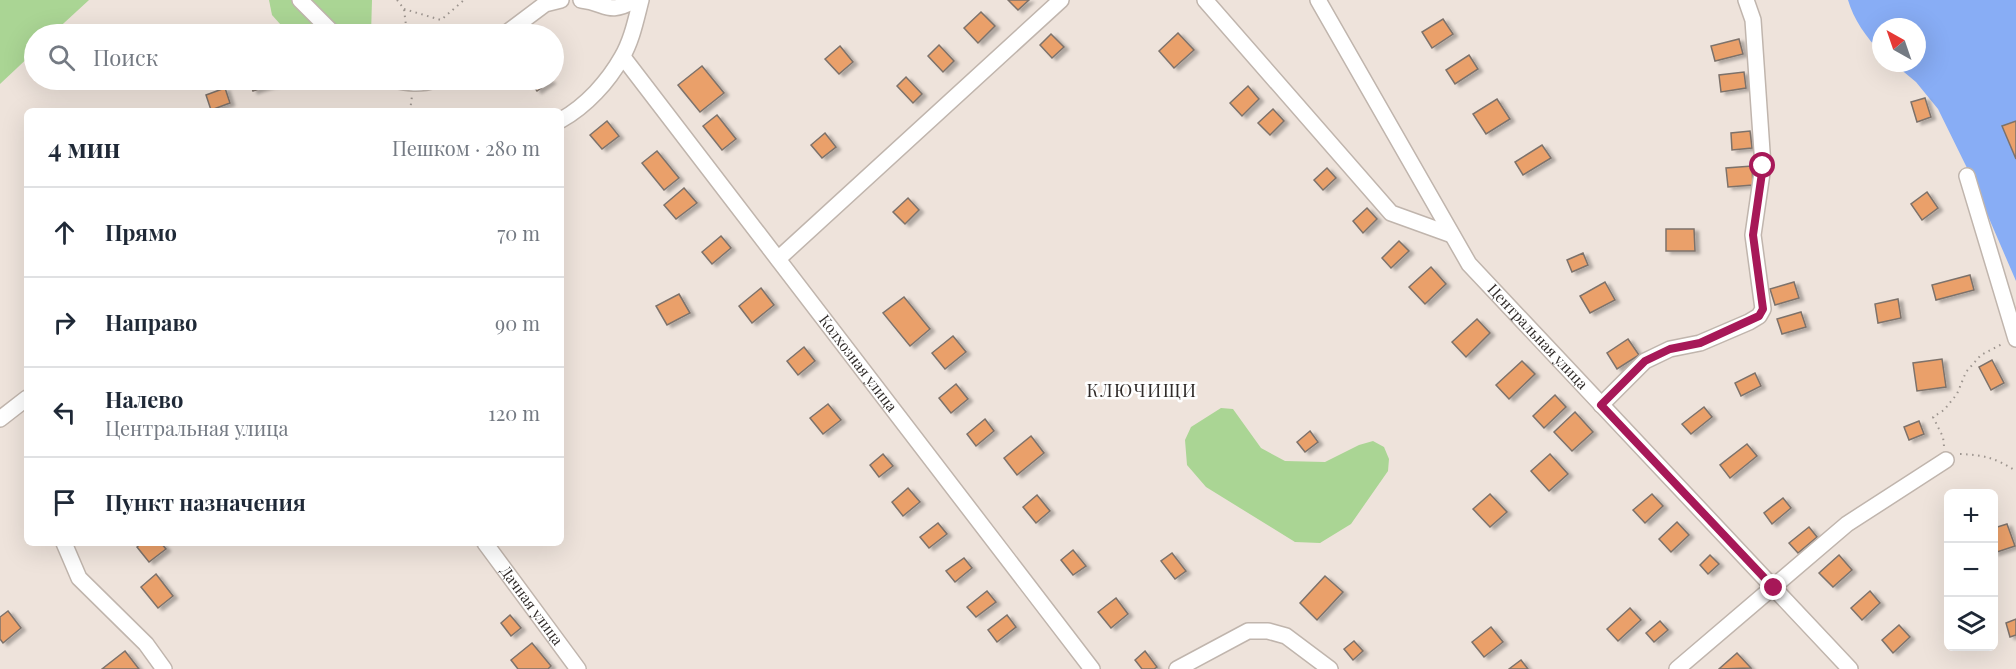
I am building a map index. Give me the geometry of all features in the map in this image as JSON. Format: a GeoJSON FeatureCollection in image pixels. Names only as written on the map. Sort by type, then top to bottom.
{"type":"FeatureCollection","features":[{"type":"Feature","properties":{"kind":"street"},"geometry":{"type":"LineString","coordinates":[[300,0],[324,24]]}},
{"type":"Feature","properties":{"kind":"street"},"geometry":{"type":"LineString","coordinates":[[518,24],[545,4],[561,0]]}},
{"type":"Feature","properties":{"kind":"street"},"geometry":{"type":"LineString","coordinates":[[581,0],[610,9],[625,6],[636,0]]}},
{"type":"Feature","properties":{"kind":"street"},"geometry":{"type":"LineString","coordinates":[[564,118],[603,84],[623,57],[641,0]]}},
{"type":"Feature","properties":{"kind":"street"},"geometry":{"type":"LineString","coordinates":[[778,259],[1061,0]]}},
{"type":"Feature","properties":{"kind":"street"},"geometry":{"type":"LineString","coordinates":[[1205,0],[1390,213],[1452,235]]}},
{"type":"Feature","properties":{"kind":"street","name":"Центральная улица"},"geometry":{"type":"LineString","coordinates":[[1319,0],[1469,264],[1850,669]]}},
{"type":"Feature","properties":{"kind":"street"},"geometry":{"type":"LineString","coordinates":[[1601,405],[1645,361],[1670,349],[1700,343],[1749,322],[1759,316],[1763,309],[1753,235],[1763,166],[1752,20],[1746,0]]}},
{"type":"Feature","properties":{"kind":"street","name":"Колхозная улица"},"geometry":{"type":"LineString","coordinates":[[623,57],[1092,669]]}},
{"type":"Feature","properties":{"kind":"street"},"geometry":{"type":"LineString","coordinates":[[1967,176],[2013,340]]}},
{"type":"Feature","properties":{"kind":"street"},"geometry":{"type":"LineString","coordinates":[[0,419],[24,400]]}},
{"type":"Feature","properties":{"kind":"street"},"geometry":{"type":"LineString","coordinates":[[1677,669],[1847,524],[1946,460]]}},
{"type":"Feature","properties":{"kind":"street"},"geometry":{"type":"LineString","coordinates":[[65,546],[79,578],[146,644],[164,669]]}},
{"type":"Feature","properties":{"kind":"street","name":"Дачная улица"},"geometry":{"type":"LineString","coordinates":[[487,546],[578,669]]}},
{"type":"Feature","properties":{"kind":"street"},"geometry":{"type":"LineString","coordinates":[[1177,669],[1248,631],[1268,631],[1286,636],[1330,669]]}},
{"type":"Feature","properties":{"kind":"path"},"geometry":{"type":"LineString","coordinates":[[397,0],[404,9],[406,24]]}},
{"type":"Feature","properties":{"kind":"path"},"geometry":{"type":"LineString","coordinates":[[404,9],[441,20],[464,0]]}},
{"type":"Feature","properties":{"kind":"path"},"geometry":{"type":"LineString","coordinates":[[2013,340],[1981,355],[1965,372],[1957,394],[1944,410],[1933,417],[1943,437],[1946,460],[1958,453],[1984,455],[2016,471]]}},
{"type":"Feature","properties":{"kind":"green space"},"geometry":{"type":"Polygon","coordinates":[[[0,0],[89,0],[63,24],[24,24],[24,61],[0,84],[0,0]]]}},
{"type":"Feature","properties":{"kind":"green space"},"geometry":{"type":"Polygon","coordinates":[[[269,0],[372,0],[371,24],[280,24],[272,15],[269,0]]]}},
{"type":"Feature","properties":{"kind":"green space"},"geometry":{"type":"Polygon","coordinates":[[[1221,408],[1233,409],[1261,448],[1285,461],[1325,462],[1359,445],[1373,441],[1384,447],[1389,459],[1388,471],[1351,524],[1320,543],[1295,542],[1206,487],[1187,465],[1185,440],[1191,427],[1221,408]]]}},
{"type":"Feature","properties":{"kind":"water"},"geometry":{"type":"Polygon","coordinates":[[[1848,0],[2016,0],[2016,281],[1969,172],[1938,109],[1916,82],[1904,72],[1926,72],[1926,18],[1872,18],[1872,42],[1853,14],[1848,0]]]}},
{"type":"Feature","properties":{"kind":"building"},"geometry":{"type":"Polygon","coordinates":[[[1008,0],[1029,0],[1018,10],[1008,0]]]}},
{"type":"Feature","properties":{"kind":"building"},"geometry":{"type":"Polygon","coordinates":[[[981,12],[995,26],[978,43],[964,28],[981,12]]]}},
{"type":"Feature","properties":{"kind":"building"},"geometry":{"type":"Polygon","coordinates":[[[1443,19],[1453,34],[1432,48],[1422,32],[1443,19]]]}},
{"type":"Feature","properties":{"kind":"building"},"geometry":{"type":"Polygon","coordinates":[[[1178,33],[1194,50],[1174,68],[1159,51],[1178,33]]]}},
{"type":"Feature","properties":{"kind":"building"},"geometry":{"type":"Polygon","coordinates":[[[1051,34],[1064,47],[1052,58],[1040,45],[1051,34]]]}},
{"type":"Feature","properties":{"kind":"building"},"geometry":{"type":"Polygon","coordinates":[[[1739,39],[1743,54],[1715,61],[1711,46],[1739,39]]]}},
{"type":"Feature","properties":{"kind":"building"},"geometry":{"type":"Polygon","coordinates":[[[939,45],[954,61],[943,72],[928,56],[939,45]]]}},
{"type":"Feature","properties":{"kind":"building"},"geometry":{"type":"Polygon","coordinates":[[[840,46],[853,62],[839,74],[825,59],[840,46]]]}},
{"type":"Feature","properties":{"kind":"building"},"geometry":{"type":"Polygon","coordinates":[[[1469,55],[1478,69],[1455,84],[1446,70],[1469,55]]]}},
{"type":"Feature","properties":{"kind":"building"},"geometry":{"type":"Polygon","coordinates":[[[702,66],[724,93],[700,112],[678,85],[702,66]]]}},
{"type":"Feature","properties":{"kind":"building"},"geometry":{"type":"Polygon","coordinates":[[[1744,72],[1746,88],[1721,92],[1719,75],[1744,72]]]}},
{"type":"Feature","properties":{"kind":"building"},"geometry":{"type":"Polygon","coordinates":[[[906,77],[922,94],[913,103],[897,86],[906,77]]]}},
{"type":"Feature","properties":{"kind":"building"},"geometry":{"type":"Polygon","coordinates":[[[1248,86],[1259,99],[1242,116],[1230,103],[1248,86]]]}},
{"type":"Feature","properties":{"kind":"building"},"geometry":{"type":"Polygon","coordinates":[[[226,90],[230,103],[210,108],[206,95],[226,90]]]}},
{"type":"Feature","properties":{"kind":"building"},"geometry":{"type":"Polygon","coordinates":[[[1925,98],[1931,117],[1917,122],[1911,102],[1925,98]]]}},
{"type":"Feature","properties":{"kind":"building"},"geometry":{"type":"Polygon","coordinates":[[[1497,99],[1510,119],[1486,134],[1473,114],[1497,99]]]}},
{"type":"Feature","properties":{"kind":"building"},"geometry":{"type":"Polygon","coordinates":[[[1273,109],[1284,121],[1270,135],[1258,123],[1273,109]]]}},
{"type":"Feature","properties":{"kind":"building"},"geometry":{"type":"Polygon","coordinates":[[[717,115],[736,139],[722,150],[703,126],[717,115]]]}},
{"type":"Feature","properties":{"kind":"building"},"geometry":{"type":"Polygon","coordinates":[[[607,121],[619,136],[602,149],[590,135],[607,121]]]}},
{"type":"Feature","properties":{"kind":"building"},"geometry":{"type":"Polygon","coordinates":[[[2016,121],[2016,159],[2002,126],[2016,121]]]}},
{"type":"Feature","properties":{"kind":"building"},"geometry":{"type":"Polygon","coordinates":[[[1750,131],[1752,148],[1732,150],[1731,133],[1750,131]]]}},
{"type":"Feature","properties":{"kind":"building"},"geometry":{"type":"Polygon","coordinates":[[[825,133],[836,147],[822,158],[811,145],[825,133]]]}},
{"type":"Feature","properties":{"kind":"building"},"geometry":{"type":"Polygon","coordinates":[[[1542,145],[1551,158],[1523,175],[1515,162],[1542,145]]]}},
{"type":"Feature","properties":{"kind":"building"},"geometry":{"type":"Polygon","coordinates":[[[657,151],[679,178],[664,190],[642,163],[657,151]]]}},
{"type":"Feature","properties":{"kind":"building"},"geometry":{"type":"Polygon","coordinates":[[[1752,166],[1753,185],[1728,187],[1726,168],[1752,166]]]}},
{"type":"Feature","properties":{"kind":"building"},"geometry":{"type":"Polygon","coordinates":[[[1327,168],[1336,178],[1323,190],[1314,180],[1327,168]]]}},
{"type":"Feature","properties":{"kind":"building"},"geometry":{"type":"Polygon","coordinates":[[[684,188],[697,203],[676,219],[664,205],[684,188]]]}},
{"type":"Feature","properties":{"kind":"building"},"geometry":{"type":"Polygon","coordinates":[[[1927,192],[1938,208],[1922,220],[1911,204],[1927,192]]]}},
{"type":"Feature","properties":{"kind":"building"},"geometry":{"type":"Polygon","coordinates":[[[908,198],[919,210],[905,224],[893,212],[908,198]]]}},
{"type":"Feature","properties":{"kind":"building"},"geometry":{"type":"Polygon","coordinates":[[[1367,208],[1377,219],[1363,233],[1353,221],[1367,208]]]}},
{"type":"Feature","properties":{"kind":"building"},"geometry":{"type":"Polygon","coordinates":[[[1666,229],[1694,229],[1695,251],[1666,251],[1666,229]]]}},
{"type":"Feature","properties":{"kind":"building"},"geometry":{"type":"Polygon","coordinates":[[[721,236],[731,248],[712,264],[702,252],[721,236]]]}},
{"type":"Feature","properties":{"kind":"building"},"geometry":{"type":"Polygon","coordinates":[[[1399,241],[1409,251],[1391,268],[1382,258],[1399,241]]]}},
{"type":"Feature","properties":{"kind":"building"},"geometry":{"type":"Polygon","coordinates":[[[1583,253],[1588,265],[1572,272],[1567,260],[1583,253]]]}},
{"type":"Feature","properties":{"kind":"building"},"geometry":{"type":"Polygon","coordinates":[[[1431,267],[1446,284],[1425,304],[1409,287],[1431,267]]]}},
{"type":"Feature","properties":{"kind":"building"},"geometry":{"type":"Polygon","coordinates":[[[1970,275],[1974,290],[1936,300],[1932,285],[1970,275]]]}},
{"type":"Feature","properties":{"kind":"building"},"geometry":{"type":"Polygon","coordinates":[[[1605,282],[1615,300],[1590,313],[1580,296],[1605,282]]]}},
{"type":"Feature","properties":{"kind":"building"},"geometry":{"type":"Polygon","coordinates":[[[1794,282],[1799,298],[1775,305],[1770,289],[1794,282]]]}},
{"type":"Feature","properties":{"kind":"building"},"geometry":{"type":"Polygon","coordinates":[[[761,288],[774,305],[752,323],[739,306],[761,288]]]}},
{"type":"Feature","properties":{"kind":"building"},"geometry":{"type":"Polygon","coordinates":[[[679,294],[690,313],[667,325],[656,306],[679,294]]]}},
{"type":"Feature","properties":{"kind":"building"},"geometry":{"type":"Polygon","coordinates":[[[904,297],[930,329],[910,346],[883,313],[904,297]]]}},
{"type":"Feature","properties":{"kind":"building"},"geometry":{"type":"Polygon","coordinates":[[[1898,299],[1901,318],[1878,323],[1875,304],[1898,299]]]}},
{"type":"Feature","properties":{"kind":"building"},"geometry":{"type":"Polygon","coordinates":[[[1801,312],[1806,327],[1782,334],[1777,319],[1801,312]]]}},
{"type":"Feature","properties":{"kind":"building"},"geometry":{"type":"Polygon","coordinates":[[[1477,319],[1490,333],[1466,357],[1452,342],[1477,319]]]}},
{"type":"Feature","properties":{"kind":"building"},"geometry":{"type":"Polygon","coordinates":[[[953,336],[966,352],[945,369],[932,353],[953,336]]]}},
{"type":"Feature","properties":{"kind":"building"},"geometry":{"type":"Polygon","coordinates":[[[1628,339],[1639,355],[1617,369],[1607,353],[1628,339]]]}},
{"type":"Feature","properties":{"kind":"building"},"geometry":{"type":"Polygon","coordinates":[[[804,347],[815,361],[798,375],[787,361],[804,347]]]}},
{"type":"Feature","properties":{"kind":"building"},"geometry":{"type":"Polygon","coordinates":[[[1942,359],[1946,387],[1917,391],[1913,363],[1942,359]]]}},
{"type":"Feature","properties":{"kind":"building"},"geometry":{"type":"Polygon","coordinates":[[[1992,360],[2004,383],[1991,390],[1979,367],[1992,360]]]}},
{"type":"Feature","properties":{"kind":"building"},"geometry":{"type":"Polygon","coordinates":[[[1522,361],[1535,374],[1509,399],[1496,385],[1522,361]]]}},
{"type":"Feature","properties":{"kind":"building"},"geometry":{"type":"Polygon","coordinates":[[[1755,373],[1761,386],[1741,396],[1735,383],[1755,373]]]}},
{"type":"Feature","properties":{"kind":"building"},"geometry":{"type":"Polygon","coordinates":[[[956,384],[968,399],[951,413],[939,398],[956,384]]]}},
{"type":"Feature","properties":{"kind":"building"},"geometry":{"type":"Polygon","coordinates":[[[1555,395],[1566,407],[1544,428],[1533,416],[1555,395]]]}},
{"type":"Feature","properties":{"kind":"building"},"geometry":{"type":"Polygon","coordinates":[[[828,404],[841,420],[823,434],[810,418],[828,404]]]}},
{"type":"Feature","properties":{"kind":"building"},"geometry":{"type":"Polygon","coordinates":[[[1704,407],[1712,417],[1691,434],[1682,424],[1704,407]]]}},
{"type":"Feature","properties":{"kind":"building"},"geometry":{"type":"Polygon","coordinates":[[[1575,412],[1593,432],[1572,451],[1554,432],[1575,412]]]}},
{"type":"Feature","properties":{"kind":"building"},"geometry":{"type":"Polygon","coordinates":[[[985,419],[994,431],[976,446],[967,434],[985,419]]]}},
{"type":"Feature","properties":{"kind":"building"},"geometry":{"type":"Polygon","coordinates":[[[1919,421],[1924,434],[1909,440],[1904,427],[1919,421]]]}},
{"type":"Feature","properties":{"kind":"building"},"geometry":{"type":"Polygon","coordinates":[[[1310,431],[1318,442],[1305,452],[1297,442],[1310,431]]]}},
{"type":"Feature","properties":{"kind":"building"},"geometry":{"type":"Polygon","coordinates":[[[1031,436],[1044,453],[1017,475],[1004,458],[1031,436]]]}},
{"type":"Feature","properties":{"kind":"building"},"geometry":{"type":"Polygon","coordinates":[[[1747,444],[1757,456],[1730,478],[1720,465],[1747,444]]]}},
{"type":"Feature","properties":{"kind":"building"},"geometry":{"type":"Polygon","coordinates":[[[883,454],[893,466],[879,477],[870,465],[883,454]]]}},
{"type":"Feature","properties":{"kind":"building"},"geometry":{"type":"Polygon","coordinates":[[[1550,454],[1568,474],[1549,491],[1531,471],[1550,454]]]}},
{"type":"Feature","properties":{"kind":"building"},"geometry":{"type":"Polygon","coordinates":[[[908,488],[920,502],[903,516],[892,502],[908,488]]]}},
{"type":"Feature","properties":{"kind":"building"},"geometry":{"type":"Polygon","coordinates":[[[1490,494],[1507,512],[1490,527],[1473,509],[1490,494]]]}},
{"type":"Feature","properties":{"kind":"building"},"geometry":{"type":"Polygon","coordinates":[[[1652,494],[1663,506],[1645,523],[1633,510],[1652,494]]]}},
{"type":"Feature","properties":{"kind":"building"},"geometry":{"type":"Polygon","coordinates":[[[1037,495],[1050,511],[1036,523],[1023,507],[1037,495]]]}},
{"type":"Feature","properties":{"kind":"building"},"geometry":{"type":"Polygon","coordinates":[[[1783,498],[1791,508],[1772,524],[1764,513],[1783,498]]]}},
{"type":"Feature","properties":{"kind":"building"},"geometry":{"type":"Polygon","coordinates":[[[1677,522],[1689,535],[1671,552],[1659,539],[1677,522]]]}},
{"type":"Feature","properties":{"kind":"building"},"geometry":{"type":"Polygon","coordinates":[[[938,523],[947,534],[929,548],[920,537],[938,523]]]}},
{"type":"Feature","properties":{"kind":"building"},"geometry":{"type":"Polygon","coordinates":[[[2007,524],[2015,546],[1998,552],[1998,527],[2007,524]]]}},
{"type":"Feature","properties":{"kind":"building"},"geometry":{"type":"Polygon","coordinates":[[[1809,527],[1817,537],[1798,553],[1789,543],[1809,527]]]}},
{"type":"Feature","properties":{"kind":"building"},"geometry":{"type":"Polygon","coordinates":[[[164,546],[166,549],[149,562],[137,547],[164,546]]]}},
{"type":"Feature","properties":{"kind":"building"},"geometry":{"type":"Polygon","coordinates":[[[1073,550],[1086,566],[1073,575],[1061,560],[1073,550]]]}},
{"type":"Feature","properties":{"kind":"building"},"geometry":{"type":"Polygon","coordinates":[[[1172,553],[1186,571],[1175,579],[1161,561],[1172,553]]]}},
{"type":"Feature","properties":{"kind":"building"},"geometry":{"type":"Polygon","coordinates":[[[1710,555],[1719,564],[1708,574],[1700,565],[1710,555]]]}},
{"type":"Feature","properties":{"kind":"building"},"geometry":{"type":"Polygon","coordinates":[[[1839,555],[1852,570],[1833,587],[1819,573],[1839,555]]]}},
{"type":"Feature","properties":{"kind":"building"},"geometry":{"type":"Polygon","coordinates":[[[964,558],[972,568],[955,582],[946,571],[964,558]]]}},
{"type":"Feature","properties":{"kind":"building"},"geometry":{"type":"Polygon","coordinates":[[[156,574],[173,596],[158,608],[141,587],[156,574]]]}},
{"type":"Feature","properties":{"kind":"building"},"geometry":{"type":"Polygon","coordinates":[[[1325,576],[1343,592],[1317,620],[1300,603],[1325,576]]]}},
{"type":"Feature","properties":{"kind":"building"},"geometry":{"type":"Polygon","coordinates":[[[987,591],[996,602],[976,617],[967,607],[987,591]]]}},
{"type":"Feature","properties":{"kind":"building"},"geometry":{"type":"Polygon","coordinates":[[[1870,591],[1880,603],[1862,620],[1851,608],[1870,591]]]}},
{"type":"Feature","properties":{"kind":"building"},"geometry":{"type":"Polygon","coordinates":[[[1116,598],[1128,614],[1111,628],[1098,612],[1116,598]]]}},
{"type":"Feature","properties":{"kind":"building"},"geometry":{"type":"Polygon","coordinates":[[[1630,608],[1641,620],[1618,641],[1607,629],[1630,608]]]}},
{"type":"Feature","properties":{"kind":"building"},"geometry":{"type":"Polygon","coordinates":[[[8,611],[21,628],[3,643],[0,639],[0,617],[8,611]]]}},
{"type":"Feature","properties":{"kind":"building"},"geometry":{"type":"Polygon","coordinates":[[[510,615],[521,628],[511,636],[501,623],[510,615]]]}},
{"type":"Feature","properties":{"kind":"building"},"geometry":{"type":"Polygon","coordinates":[[[1007,615],[1016,627],[997,642],[988,630],[1007,615]]]}},
{"type":"Feature","properties":{"kind":"building"},"geometry":{"type":"Polygon","coordinates":[[[2016,619],[2016,635],[2010,637],[2006,623],[2016,619]]]}},
{"type":"Feature","properties":{"kind":"building"},"geometry":{"type":"Polygon","coordinates":[[[1660,621],[1668,630],[1654,642],[1646,633],[1660,621]]]}},
{"type":"Feature","properties":{"kind":"building"},"geometry":{"type":"Polygon","coordinates":[[[1899,625],[1910,637],[1893,653],[1882,640],[1899,625]]]}},
{"type":"Feature","properties":{"kind":"building"},"geometry":{"type":"Polygon","coordinates":[[[1491,627],[1503,642],[1484,657],[1472,642],[1491,627]]]}},
{"type":"Feature","properties":{"kind":"building"},"geometry":{"type":"Polygon","coordinates":[[[1354,641],[1363,651],[1353,660],[1344,649],[1354,641]]]}},
{"type":"Feature","properties":{"kind":"building"},"geometry":{"type":"Polygon","coordinates":[[[532,643],[551,666],[548,669],[518,669],[511,660],[532,643]]]}},
{"type":"Feature","properties":{"kind":"building"},"geometry":{"type":"Polygon","coordinates":[[[125,651],[139,669],[102,669],[125,651]]]}},
{"type":"Feature","properties":{"kind":"building"},"geometry":{"type":"Polygon","coordinates":[[[1145,651],[1157,667],[1154,669],[1142,669],[1135,660],[1145,651]]]}},
{"type":"Feature","properties":{"kind":"building"},"geometry":{"type":"Polygon","coordinates":[[[1737,653],[1751,668],[1719,669],[1737,653]]]}},
{"type":"Feature","properties":{"kind":"building"},"geometry":{"type":"Polygon","coordinates":[[[1521,660],[1528,669],[1509,669],[1521,660]]]}},
{"type":"Feature","properties":{"kind":"district","name":"КЛЮЧИЩИ"},"geometry":{"type":"Point","coordinates":[1142,391]}},
{"type":"Feature","properties":{"kind":"route"},"geometry":{"type":"LineString","coordinates":[[1763,166],[1753,235],[1763,309],[1759,316],[1700,343],[1670,349],[1645,361],[1601,405],[1774,588]]}}]}
